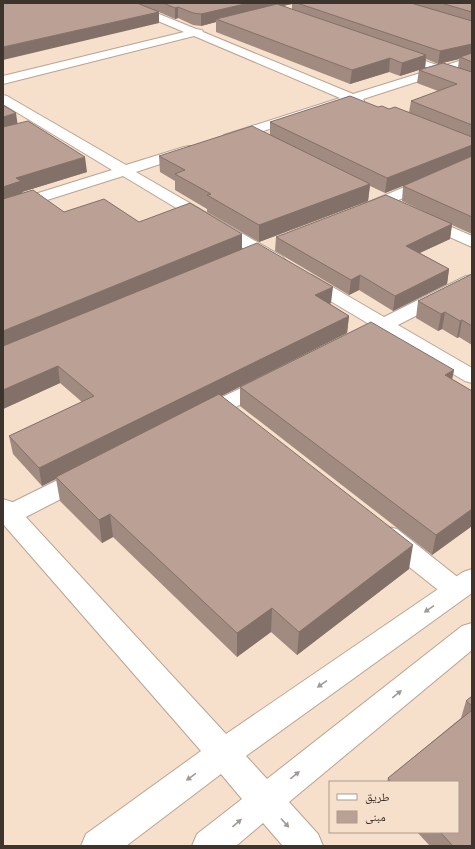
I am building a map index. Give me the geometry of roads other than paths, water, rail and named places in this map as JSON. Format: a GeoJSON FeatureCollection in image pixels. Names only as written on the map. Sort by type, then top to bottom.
{"type":"FeatureCollection","features":[{"type":"Feature","properties":{"kind":"street"},"geometry":{"type":"LineString","coordinates":[[123,3],[196,32],[366,104]]}},
{"type":"Feature","properties":{"kind":"street"},"geometry":{"type":"LineString","coordinates":[[3,80],[210,28]]}},
{"type":"Feature","properties":{"kind":"street"},"geometry":{"type":"LineString","coordinates":[[218,141],[472,60]]}},
{"type":"Feature","properties":{"kind":"street"},"geometry":{"type":"LineString","coordinates":[[440,70],[459,76]]}},
{"type":"Feature","properties":{"kind":"street"},"geometry":{"type":"LineString","coordinates":[[3,98],[40,127],[267,247],[383,326],[472,377]]}},
{"type":"Feature","properties":{"kind":"street"},"geometry":{"type":"LineString","coordinates":[[247,132],[268,142]]}},
{"type":"Feature","properties":{"kind":"street"},"geometry":{"type":"LineString","coordinates":[[3,209],[204,146]]}},
{"type":"Feature","properties":{"kind":"street"},"geometry":{"type":"LineString","coordinates":[[348,216],[398,207],[472,163]]}},
{"type":"Feature","properties":{"kind":"street"},"geometry":{"type":"LineString","coordinates":[[364,191],[472,242]]}},
{"type":"Feature","properties":{"kind":"street"},"geometry":{"type":"LineString","coordinates":[[237,259],[267,247]]}},
{"type":"Feature","properties":{"kind":"street"},"geometry":{"type":"LineString","coordinates":[[355,339],[472,280]]}},
{"type":"Feature","properties":{"kind":"street"},"geometry":{"type":"LineString","coordinates":[[187,424],[285,374]]}},
{"type":"Feature","properties":{"kind":"street"},"geometry":{"type":"LineString","coordinates":[[222,405],[241,420]]}},
{"type":"Feature","properties":{"kind":"street"},"geometry":{"type":"LineString","coordinates":[[102,468],[6,512],[306,846]]}},
{"type":"Feature","properties":{"kind":"street"},"geometry":{"type":"LineString","coordinates":[[98,846],[223,754],[464,584],[370,522]]}},
{"type":"Feature","properties":{"kind":"street"},"geometry":{"type":"LineString","coordinates":[[209,846],[472,634]]}},
{"type":"Feature","properties":{"kind":"lane"},"geometry":{"type":"LineString","coordinates":[[396,54],[440,70]]}}]}
